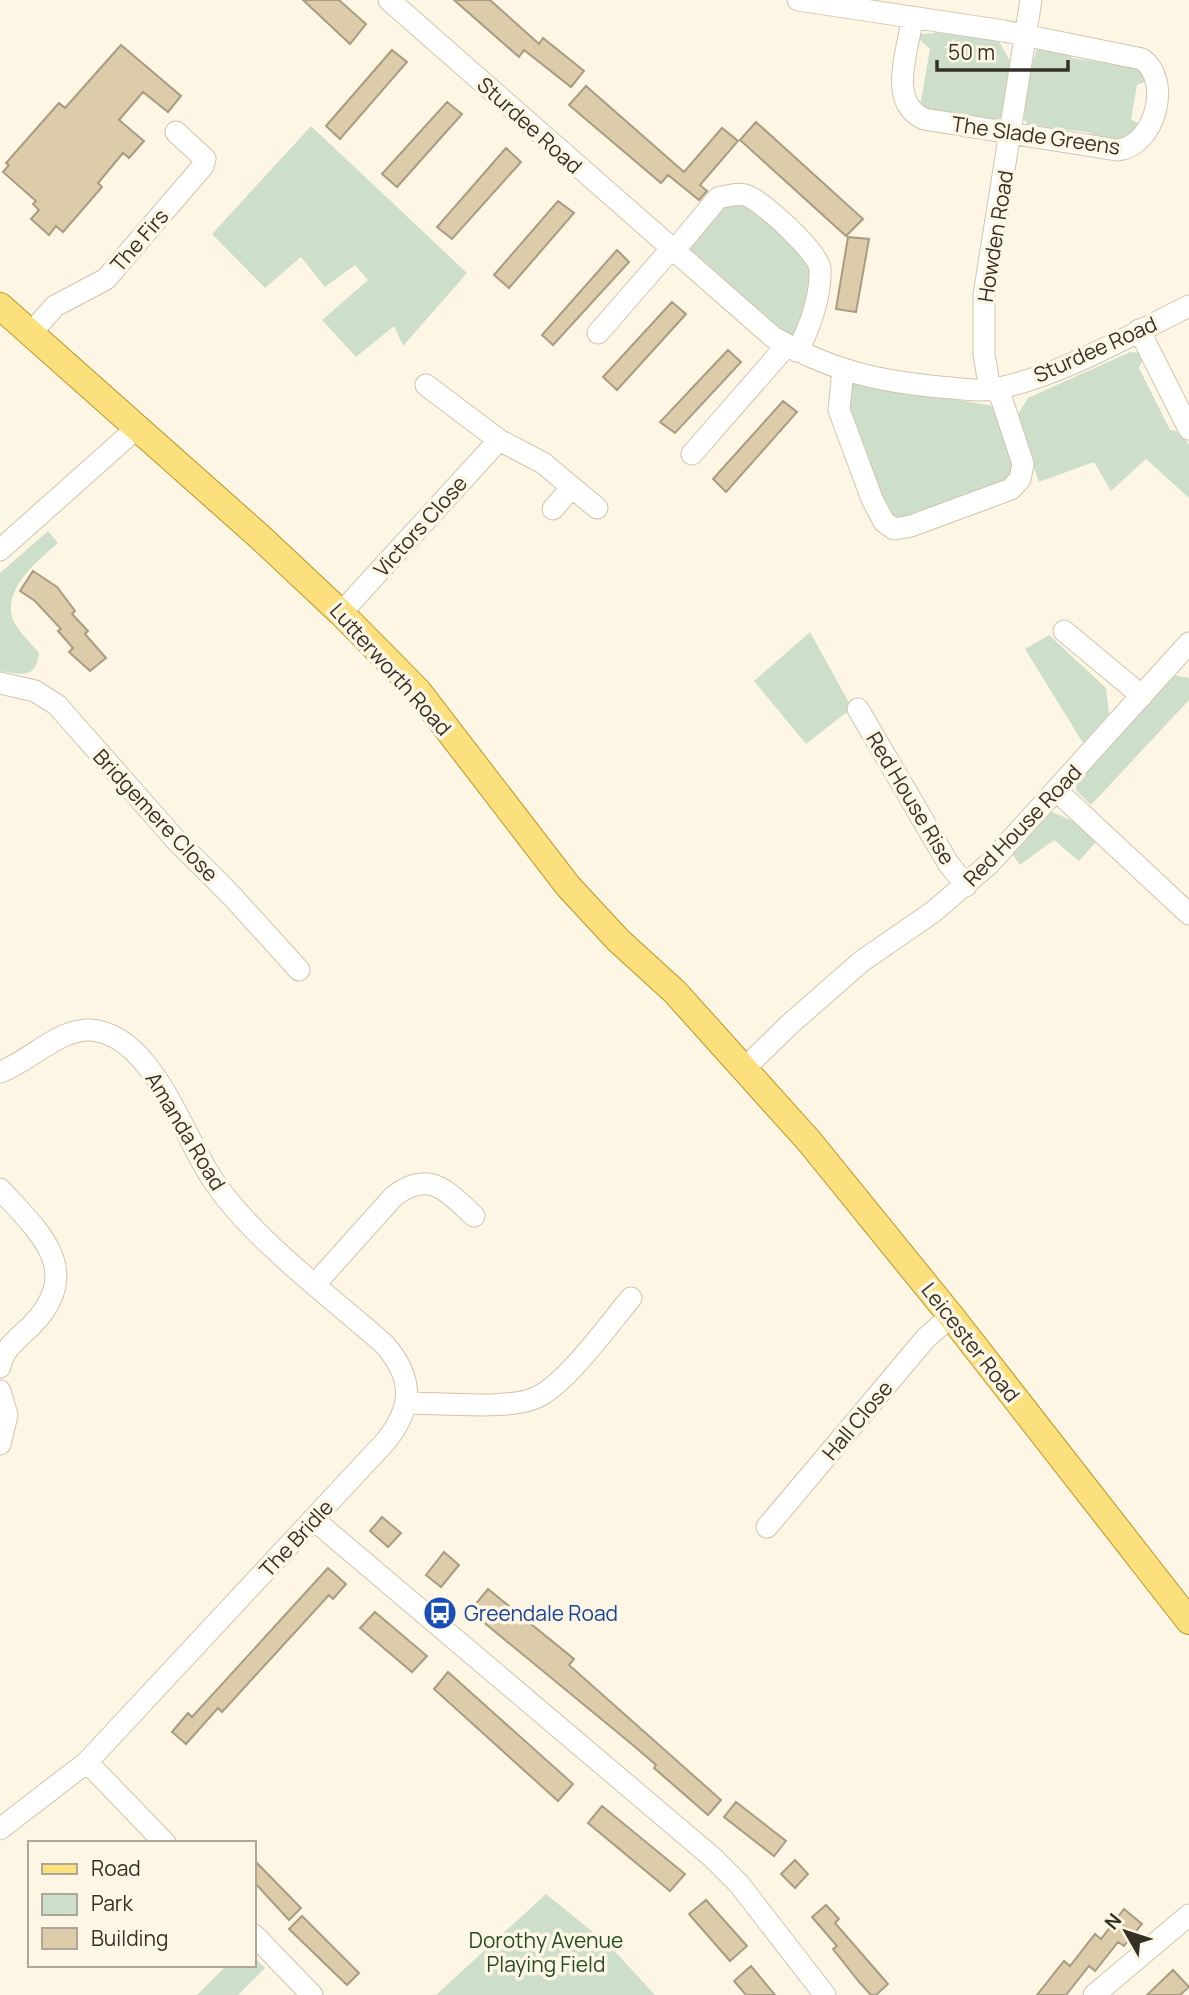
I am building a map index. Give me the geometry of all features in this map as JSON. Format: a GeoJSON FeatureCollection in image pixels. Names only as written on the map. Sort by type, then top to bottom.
{"type":"FeatureCollection","features":[{"type":"Feature","properties":{"kind":"main road","name":"Lutterworth Road"},"geometry":{"type":"LineString","coordinates":[[0,306],[138,427],[341,613],[418,691],[568,886],[618,940],[675,992],[743,1070]]}},
{"type":"Feature","properties":{"kind":"main road","name":"Leicester Road"},"geometry":{"type":"LineString","coordinates":[[743,1070],[809,1141],[951,1316],[1189,1621]]}},
{"type":"Feature","properties":{"kind":"street","name":"Sturdee Road"},"geometry":{"type":"LineString","coordinates":[[389,0],[672,251],[792,348],[843,370],[885,382],[994,389],[1028,380],[1189,306]]}},
{"type":"Feature","properties":{"kind":"street","name":"The Slade Greens"},"geometry":{"type":"LineString","coordinates":[[798,0],[863,5],[912,20],[1026,36],[1142,59],[1150,64],[1158,82],[1150,129],[1137,145],[1117,150],[924,119],[909,109],[901,92],[912,20]]}},
{"type":"Feature","properties":{"kind":"street","name":"Howden Road"},"geometry":{"type":"LineString","coordinates":[[994,389],[984,354],[984,295],[1031,0]]}},
{"type":"Feature","properties":{"kind":"street","name":"The Firs"},"geometry":{"type":"LineString","coordinates":[[31,333],[55,306],[106,279],[203,166],[205,159],[176,132]]}},
{"type":"Feature","properties":{"kind":"street"},"geometry":{"type":"LineString","coordinates":[[598,333],[718,198],[746,195],[763,206],[816,255],[821,267],[809,331],[692,454]]}},
{"type":"Feature","properties":{"kind":"street"},"geometry":{"type":"LineString","coordinates":[[1139,330],[1189,429]]}},
{"type":"Feature","properties":{"kind":"street"},"geometry":{"type":"LineString","coordinates":[[843,370],[839,410],[872,499],[884,522],[894,529],[911,526],[1011,489],[1020,479],[1023,464],[994,389]]}},
{"type":"Feature","properties":{"kind":"street"},"geometry":{"type":"LineString","coordinates":[[426,385],[499,440],[543,463],[597,508]]}},
{"type":"Feature","properties":{"kind":"street"},"geometry":{"type":"LineString","coordinates":[[0,550],[138,427]]}},
{"type":"Feature","properties":{"kind":"street","name":"Victors Close"},"geometry":{"type":"LineString","coordinates":[[341,613],[499,440]]}},
{"type":"Feature","properties":{"kind":"street"},"geometry":{"type":"LineString","coordinates":[[553,509],[572,487]]}},
{"type":"Feature","properties":{"kind":"street"},"geometry":{"type":"LineString","coordinates":[[1064,631],[1142,696]]}},
{"type":"Feature","properties":{"kind":"street","name":"Red House Road"},"geometry":{"type":"LineString","coordinates":[[743,1070],[790,1024],[862,961],[966,886],[1057,791],[1142,696],[1185,656]]}},
{"type":"Feature","properties":{"kind":"street","name":"Bridgemere Close"},"geometry":{"type":"LineString","coordinates":[[0,683],[35,691],[57,705],[183,848],[230,894],[299,970]]}},
{"type":"Feature","properties":{"kind":"street","name":"Red House Rise"},"geometry":{"type":"LineString","coordinates":[[858,709],[948,863],[966,886]]}},
{"type":"Feature","properties":{"kind":"street"},"geometry":{"type":"LineString","coordinates":[[1057,791],[1189,914]]}},
{"type":"Feature","properties":{"kind":"street","name":"Amanda Road"},"geometry":{"type":"LineString","coordinates":[[0,1072],[27,1060],[71,1033],[91,1030],[109,1035],[131,1052],[164,1087],[214,1182],[254,1229],[316,1283]]}},
{"type":"Feature","properties":{"kind":"street"},"geometry":{"type":"LineString","coordinates":[[474,1216],[448,1192],[435,1186],[421,1182],[406,1187],[394,1196],[316,1283],[396,1358],[404,1372],[407,1403],[513,1403],[536,1398],[558,1382],[631,1298]]}},
{"type":"Feature","properties":{"kind":"street"},"geometry":{"type":"LineString","coordinates":[[0,1189],[47,1244],[57,1265],[57,1283],[51,1300],[3,1359]]}},
{"type":"Feature","properties":{"kind":"street","name":"Hall Close"},"geometry":{"type":"LineString","coordinates":[[767,1527],[926,1338],[951,1316]]}},
{"type":"Feature","properties":{"kind":"street"},"geometry":{"type":"LineString","coordinates":[[0,1391],[7,1415],[0,1444]]}},
{"type":"Feature","properties":{"kind":"street","name":"The Bridle"},"geometry":{"type":"LineString","coordinates":[[0,1829],[87,1762],[386,1441],[400,1424],[407,1403]]}},
{"type":"Feature","properties":{"kind":"street"},"geometry":{"type":"LineString","coordinates":[[313,1520],[712,1857],[739,1884],[825,1995]]}},
{"type":"Feature","properties":{"kind":"street"},"geometry":{"type":"LineString","coordinates":[[87,1762],[163,1841]]}},
{"type":"Feature","properties":{"kind":"street"},"geometry":{"type":"LineString","coordinates":[[1094,1995],[1189,1915]]}},
{"type":"Feature","properties":{"kind":"street"},"geometry":{"type":"LineString","coordinates":[[256,1937],[312,1995]]}},
{"type":"Feature","properties":{"kind":"green space"},"geometry":{"type":"Polygon","coordinates":[[[939,27],[996,36],[1010,61],[1000,124],[925,113],[920,106],[930,49],[919,39],[922,34],[934,33],[939,27]]]}},
{"type":"Feature","properties":{"kind":"green space"},"geometry":{"type":"Polygon","coordinates":[[[1046,46],[1066,49],[1072,58],[1112,64],[1125,58],[1150,80],[1137,85],[1131,119],[1139,124],[1140,133],[1105,143],[1085,132],[1040,129],[1024,120],[1027,84],[1036,51],[1046,46]]]}},
{"type":"Feature","properties":{"kind":"green space"},"geometry":{"type":"Polygon","coordinates":[[[311,126],[467,273],[403,346],[394,326],[356,357],[322,320],[368,280],[355,265],[325,287],[301,257],[265,288],[212,234],[311,126]]]}},
{"type":"Feature","properties":{"kind":"green space"},"geometry":{"type":"Polygon","coordinates":[[[733,195],[816,255],[797,351],[673,252],[733,195]]]}},
{"type":"Feature","properties":{"kind":"green space"},"geometry":{"type":"Polygon","coordinates":[[[1130,352],[1140,353],[1143,359],[1139,368],[1170,430],[1180,432],[1189,445],[1189,498],[1146,459],[1111,491],[1094,462],[1039,482],[1016,417],[1028,398],[1130,352]]]}},
{"type":"Feature","properties":{"kind":"green space"},"geometry":{"type":"Polygon","coordinates":[[[843,370],[914,393],[994,406],[1020,479],[894,529],[848,434],[843,370]]]}},
{"type":"Feature","properties":{"kind":"green space"},"geometry":{"type":"Polygon","coordinates":[[[48,531],[58,543],[25,575],[13,595],[11,606],[16,626],[39,653],[35,668],[26,673],[0,671],[0,573],[48,531]]]}},
{"type":"Feature","properties":{"kind":"green space"},"geometry":{"type":"Polygon","coordinates":[[[810,632],[852,708],[806,744],[754,681],[810,632]]]}},
{"type":"Feature","properties":{"kind":"green space"},"geometry":{"type":"Polygon","coordinates":[[[1049,635],[1106,688],[1109,714],[1083,743],[1025,649],[1049,635]]]}},
{"type":"Feature","properties":{"kind":"green space"},"geometry":{"type":"Polygon","coordinates":[[[1174,675],[1189,678],[1189,700],[1091,805],[1076,790],[1076,783],[1167,679],[1174,675]]]}},
{"type":"Feature","properties":{"kind":"green space"},"geometry":{"type":"Polygon","coordinates":[[[1052,812],[1073,821],[1096,842],[1079,861],[1054,840],[1020,865],[1010,851],[1052,812]]]}},
{"type":"Feature","properties":{"kind":"green space","name":"Dorothy Avenue Playing Field"},"geometry":{"type":"Polygon","coordinates":[[[546,1894],[609,1945],[655,1995],[436,1995],[546,1894]]]}},
{"type":"Feature","properties":{"kind":"green space"},"geometry":{"type":"Polygon","coordinates":[[[256,1959],[265,1968],[238,1995],[197,1995],[225,1967],[256,1967],[256,1959]]]}},
{"type":"Feature","properties":{"kind":"building"},"geometry":{"type":"Polygon","coordinates":[[[303,0],[339,0],[366,24],[350,44],[303,0]]]}},
{"type":"Feature","properties":{"kind":"building"},"geometry":{"type":"Polygon","coordinates":[[[454,0],[490,0],[539,44],[543,38],[584,71],[571,87],[524,50],[519,57],[454,0]]]}},
{"type":"Feature","properties":{"kind":"building"},"geometry":{"type":"Polygon","coordinates":[[[121,45],[181,96],[168,112],[143,92],[119,120],[144,141],[129,158],[123,153],[98,183],[102,187],[63,232],[56,226],[49,235],[31,219],[39,210],[33,204],[36,201],[3,172],[9,165],[6,163],[59,103],[65,108],[121,45]]]}},
{"type":"Feature","properties":{"kind":"building"},"geometry":{"type":"Polygon","coordinates":[[[392,50],[407,62],[340,139],[326,126],[392,50]]]}},
{"type":"Feature","properties":{"kind":"building"},"geometry":{"type":"Polygon","coordinates":[[[586,86],[684,172],[722,128],[738,141],[700,185],[707,191],[699,200],[668,175],[661,183],[569,105],[586,86]]]}},
{"type":"Feature","properties":{"kind":"building"},"geometry":{"type":"Polygon","coordinates":[[[447,102],[462,114],[397,187],[382,174],[447,102]]]}},
{"type":"Feature","properties":{"kind":"building"},"geometry":{"type":"Polygon","coordinates":[[[756,122],[863,219],[846,236],[740,140],[756,122]]]}},
{"type":"Feature","properties":{"kind":"building"},"geometry":{"type":"Polygon","coordinates":[[[506,148],[521,162],[452,239],[437,227],[506,148]]]}},
{"type":"Feature","properties":{"kind":"building"},"geometry":{"type":"Polygon","coordinates":[[[558,201],[574,213],[509,288],[494,275],[558,201]]]}},
{"type":"Feature","properties":{"kind":"building"},"geometry":{"type":"Polygon","coordinates":[[[848,237],[869,239],[856,312],[836,309],[848,237]]]}},
{"type":"Feature","properties":{"kind":"building"},"geometry":{"type":"Polygon","coordinates":[[[617,250],[629,262],[553,345],[542,335],[617,250]]]}},
{"type":"Feature","properties":{"kind":"building"},"geometry":{"type":"Polygon","coordinates":[[[672,302],[686,314],[617,390],[603,377],[672,302]]]}},
{"type":"Feature","properties":{"kind":"building"},"geometry":{"type":"Polygon","coordinates":[[[728,350],[741,362],[675,433],[660,422],[728,350]]]}},
{"type":"Feature","properties":{"kind":"building"},"geometry":{"type":"Polygon","coordinates":[[[783,401],[797,412],[726,492],[713,479],[783,401]]]}},
{"type":"Feature","properties":{"kind":"building"},"geometry":{"type":"Polygon","coordinates":[[[33,571],[57,587],[75,611],[72,614],[88,631],[85,634],[106,658],[90,671],[69,652],[73,648],[58,631],[61,629],[35,601],[20,591],[33,571]]]}},
{"type":"Feature","properties":{"kind":"building"},"geometry":{"type":"Polygon","coordinates":[[[382,1517],[401,1533],[388,1547],[370,1531],[382,1517]]]}},
{"type":"Feature","properties":{"kind":"building"},"geometry":{"type":"Polygon","coordinates":[[[444,1552],[459,1565],[441,1587],[426,1575],[444,1552]]]}},
{"type":"Feature","properties":{"kind":"building"},"geometry":{"type":"Polygon","coordinates":[[[328,1568],[346,1584],[333,1599],[329,1595],[222,1712],[218,1708],[186,1744],[172,1732],[188,1713],[192,1717],[328,1568]]]}},
{"type":"Feature","properties":{"kind":"building"},"geometry":{"type":"Polygon","coordinates":[[[488,1589],[574,1659],[569,1665],[721,1800],[708,1815],[654,1768],[656,1765],[634,1746],[470,1611],[488,1589]]]}},
{"type":"Feature","properties":{"kind":"building"},"geometry":{"type":"Polygon","coordinates":[[[375,1612],[427,1656],[412,1672],[360,1628],[375,1612]]]}},
{"type":"Feature","properties":{"kind":"building"},"geometry":{"type":"Polygon","coordinates":[[[448,1672],[573,1784],[558,1801],[434,1689],[448,1672]]]}},
{"type":"Feature","properties":{"kind":"building"},"geometry":{"type":"Polygon","coordinates":[[[736,1802],[786,1841],[774,1856],[724,1817],[736,1802]]]}},
{"type":"Feature","properties":{"kind":"building"},"geometry":{"type":"Polygon","coordinates":[[[602,1806],[685,1874],[670,1891],[588,1823],[602,1806]]]}},
{"type":"Feature","properties":{"kind":"building"},"geometry":{"type":"Polygon","coordinates":[[[795,1860],[808,1874],[795,1888],[781,1874],[795,1860]]]}},
{"type":"Feature","properties":{"kind":"building"},"geometry":{"type":"Polygon","coordinates":[[[256,1862],[301,1908],[289,1920],[256,1884],[256,1862]]]}},
{"type":"Feature","properties":{"kind":"building"},"geometry":{"type":"Polygon","coordinates":[[[706,1900],[747,1946],[730,1961],[689,1914],[706,1900]]]}},
{"type":"Feature","properties":{"kind":"building"},"geometry":{"type":"Polygon","coordinates":[[[826,1905],[839,1919],[835,1923],[888,1984],[876,1995],[871,1995],[860,1983],[833,1949],[837,1946],[812,1917],[826,1905]]]}},
{"type":"Feature","properties":{"kind":"building"},"geometry":{"type":"Polygon","coordinates":[[[1124,1909],[1142,1924],[1124,1946],[1118,1942],[1095,1971],[1089,1966],[1066,1995],[1037,1995],[1064,1961],[1070,1966],[1095,1934],[1101,1939],[1124,1909]]]}},
{"type":"Feature","properties":{"kind":"building"},"geometry":{"type":"Polygon","coordinates":[[[302,1916],[359,1973],[347,1985],[289,1929],[302,1916]]]}},
{"type":"Feature","properties":{"kind":"building"},"geometry":{"type":"Polygon","coordinates":[[[751,1966],[775,1995],[746,1995],[734,1981],[751,1966]]]}},
{"type":"Feature","properties":{"kind":"building"},"geometry":{"type":"Polygon","coordinates":[[[1173,1970],[1189,1987],[1180,1995],[1147,1995],[1173,1970]]]}},
{"type":"Feature","properties":{"kind":"place","name":"Greendale Road"},"geometry":{"type":"Point","coordinates":[440,1613]}}]}
